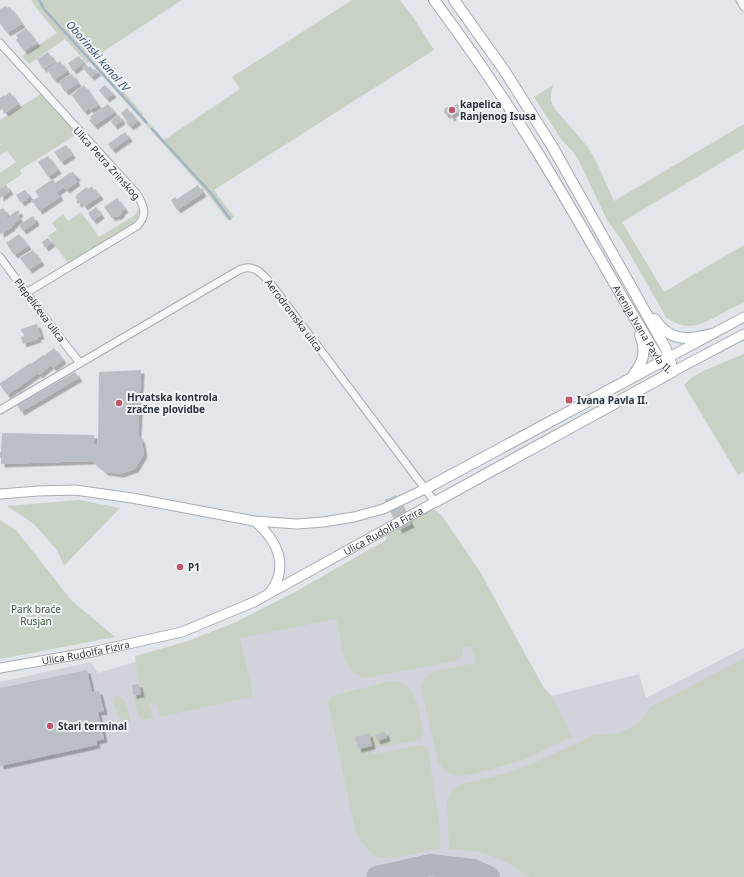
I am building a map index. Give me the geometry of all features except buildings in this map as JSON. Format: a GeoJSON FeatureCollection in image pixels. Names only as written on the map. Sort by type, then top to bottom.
{"type":"FeatureCollection","features":[{"type":"Feature","properties":{"kind":"main road","name":"Avenija Ivana Pavla II."},"geometry":{"type":"LineString","coordinates":[[434,0],[483,68],[522,128],[559,188],[654,352],[665,360]]}},
{"type":"Feature","properties":{"kind":"main road","name":"Avenija Ivana Pavla II."},"geometry":{"type":"LineString","coordinates":[[454,0],[504,70],[566,170],[661,340],[665,360],[672,372]]}},
{"type":"Feature","properties":{"kind":"main road"},"geometry":{"type":"LineString","coordinates":[[636,296],[661,327],[672,335],[686,339],[698,338],[712,334]]}},
{"type":"Feature","properties":{"kind":"main road"},"geometry":{"type":"LineString","coordinates":[[630,309],[632,320],[642,341],[644,351],[641,363],[632,378]]}},
{"type":"Feature","properties":{"kind":"main road","name":"Ulica Rudolfa Fizira"},"geometry":{"type":"LineString","coordinates":[[425,489],[665,360]]}},
{"type":"Feature","properties":{"kind":"main road","name":"Ulica Rudolfa Fizira"},"geometry":{"type":"LineString","coordinates":[[434,502],[672,372]]}},
{"type":"Feature","properties":{"kind":"street"},"geometry":{"type":"LineString","coordinates":[[740,0],[744,7]]}},
{"type":"Feature","properties":{"kind":"street","name":"Ulica Petra Zrinskog"},"geometry":{"type":"LineString","coordinates":[[0,44],[136,193],[144,208],[142,220],[136,226],[26,292]]}},
{"type":"Feature","properties":{"kind":"street","name":"Plepelićeva ulica"},"geometry":{"type":"LineString","coordinates":[[0,256],[53,329],[80,363]]}},
{"type":"Feature","properties":{"kind":"street","name":"Aerodromska ulica"},"geometry":{"type":"LineString","coordinates":[[0,410],[239,270],[248,267],[253,268],[262,274],[271,284],[434,502]]}},
{"type":"Feature","properties":{"kind":"street","name":"Ulica Rudolfa Fizira"},"geometry":{"type":"LineString","coordinates":[[665,360],[744,317]]}},
{"type":"Feature","properties":{"kind":"street","name":"Ulica Rudolfa Fizira"},"geometry":{"type":"LineString","coordinates":[[672,372],[744,334]]}},
{"type":"Feature","properties":{"kind":"street","name":"Ulica Rudolfa Fizira"},"geometry":{"type":"LineString","coordinates":[[0,494],[75,490],[254,521],[297,524],[354,517],[383,509],[425,489]]}},
{"type":"Feature","properties":{"kind":"street","name":"Ulica Rudolfa Fizira"},"geometry":{"type":"LineString","coordinates":[[0,668],[98,650],[182,632],[254,602],[434,502]]}},
{"type":"Feature","properties":{"kind":"street"},"geometry":{"type":"LineString","coordinates":[[254,521],[263,528],[273,541],[278,553],[280,565],[278,580],[269,593]]}},
{"type":"Feature","properties":{"kind":"shaded area"},"geometry":{"type":"Polygon","coordinates":[[[437,523],[543,698],[639,674],[646,698],[744,648],[744,877],[0,877],[0,682],[91,662],[98,673],[142,660],[266,615],[437,523]]]}},
{"type":"Feature","properties":{"kind":"green space"},"geometry":{"type":"Polygon","coordinates":[[[31,0],[182,0],[92,59],[121,92],[124,92],[164,140],[240,89],[232,77],[352,0],[400,0],[434,50],[214,190],[234,217],[228,221],[208,194],[89,61],[87,63],[65,39],[29,64],[22,56],[57,33],[31,0]]]}},
{"type":"Feature","properties":{"kind":"green space"},"geometry":{"type":"Polygon","coordinates":[[[553,85],[551,101],[555,109],[587,146],[595,159],[614,201],[744,124],[744,149],[622,222],[664,292],[744,245],[744,303],[696,325],[686,326],[676,323],[666,317],[623,242],[607,220],[574,153],[561,139],[534,97],[553,85]]]}},
{"type":"Feature","properties":{"kind":"green space"},"geometry":{"type":"Polygon","coordinates":[[[41,94],[76,132],[74,136],[20,170],[22,174],[0,189],[0,173],[16,162],[7,151],[0,155],[0,120],[41,94]]]}},
{"type":"Feature","properties":{"kind":"green space"},"geometry":{"type":"Polygon","coordinates":[[[139,208],[138,217],[132,225],[68,263],[48,236],[57,230],[52,223],[63,214],[68,221],[81,212],[99,237],[135,215],[139,208]]]}},
{"type":"Feature","properties":{"kind":"green space"},"geometry":{"type":"Polygon","coordinates":[[[744,354],[744,472],[738,475],[684,385],[691,378],[703,371],[744,354]]]}},
{"type":"Feature","properties":{"kind":"green space"},"geometry":{"type":"Polygon","coordinates":[[[79,500],[120,508],[64,566],[57,550],[34,524],[7,506],[79,500]]]}},
{"type":"Feature","properties":{"kind":"green space"},"geometry":{"type":"Polygon","coordinates":[[[431,508],[442,516],[479,570],[544,688],[552,696],[572,737],[520,761],[469,775],[458,776],[450,774],[442,768],[438,761],[421,688],[424,679],[430,674],[476,663],[471,646],[462,648],[463,655],[459,660],[364,678],[353,673],[347,665],[336,619],[240,638],[253,693],[251,697],[160,717],[156,703],[149,704],[153,718],[143,720],[139,718],[133,697],[142,695],[135,656],[188,641],[236,622],[295,592],[386,540],[387,533],[431,508]]]}},
{"type":"Feature","properties":{"kind":"green space","name":"Park braće Rusjan"},"geometry":{"type":"Polygon","coordinates":[[[0,520],[16,530],[72,601],[115,637],[0,659],[0,520]]]}},
{"type":"Feature","properties":{"kind":"green space"},"geometry":{"type":"Polygon","coordinates":[[[744,658],[744,877],[530,877],[508,863],[481,852],[449,849],[447,802],[451,792],[458,785],[504,774],[529,765],[594,735],[620,733],[641,721],[650,707],[744,658]]]}},
{"type":"Feature","properties":{"kind":"green space"},"geometry":{"type":"Polygon","coordinates":[[[386,682],[399,682],[410,690],[417,704],[424,734],[420,740],[371,749],[372,754],[421,745],[428,749],[440,827],[440,848],[390,858],[378,857],[371,853],[356,835],[328,702],[332,696],[386,682]]]}},
{"type":"Feature","properties":{"kind":"green space"},"geometry":{"type":"Polygon","coordinates":[[[118,695],[124,700],[127,706],[130,721],[127,724],[124,723],[115,708],[114,699],[115,696],[118,695]]]}},
{"type":"Feature","properties":{"kind":"waterway","name":"Oborinski kanal IV"},"geometry":{"type":"LineString","coordinates":[[39,0],[44,9],[146,122]]}},
{"type":"Feature","properties":{"kind":"waterway","name":"Oborinski kanal IV"},"geometry":{"type":"LineString","coordinates":[[152,129],[210,192],[230,219]]}},
{"type":"Feature","properties":{"kind":"taxiway"},"geometry":{"type":"LineString","coordinates":[[377,877],[430,865],[473,870],[489,877]]}},
{"type":"Feature","properties":{"kind":"place","name":"kapelica Ranjenog Isusa"},"geometry":{"type":"Point","coordinates":[452,110]}},
{"type":"Feature","properties":{"kind":"place","name":"Ivana Pavla II."},"geometry":{"type":"Point","coordinates":[569,400]}},
{"type":"Feature","properties":{"kind":"place","name":"Hrvatska kontrola zračne plovidbe"},"geometry":{"type":"Point","coordinates":[119,403]}},
{"type":"Feature","properties":{"kind":"place","name":"P1"},"geometry":{"type":"Point","coordinates":[180,567]}},
{"type":"Feature","properties":{"kind":"place","name":"Stari terminal"},"geometry":{"type":"Point","coordinates":[50,726]}}]}
